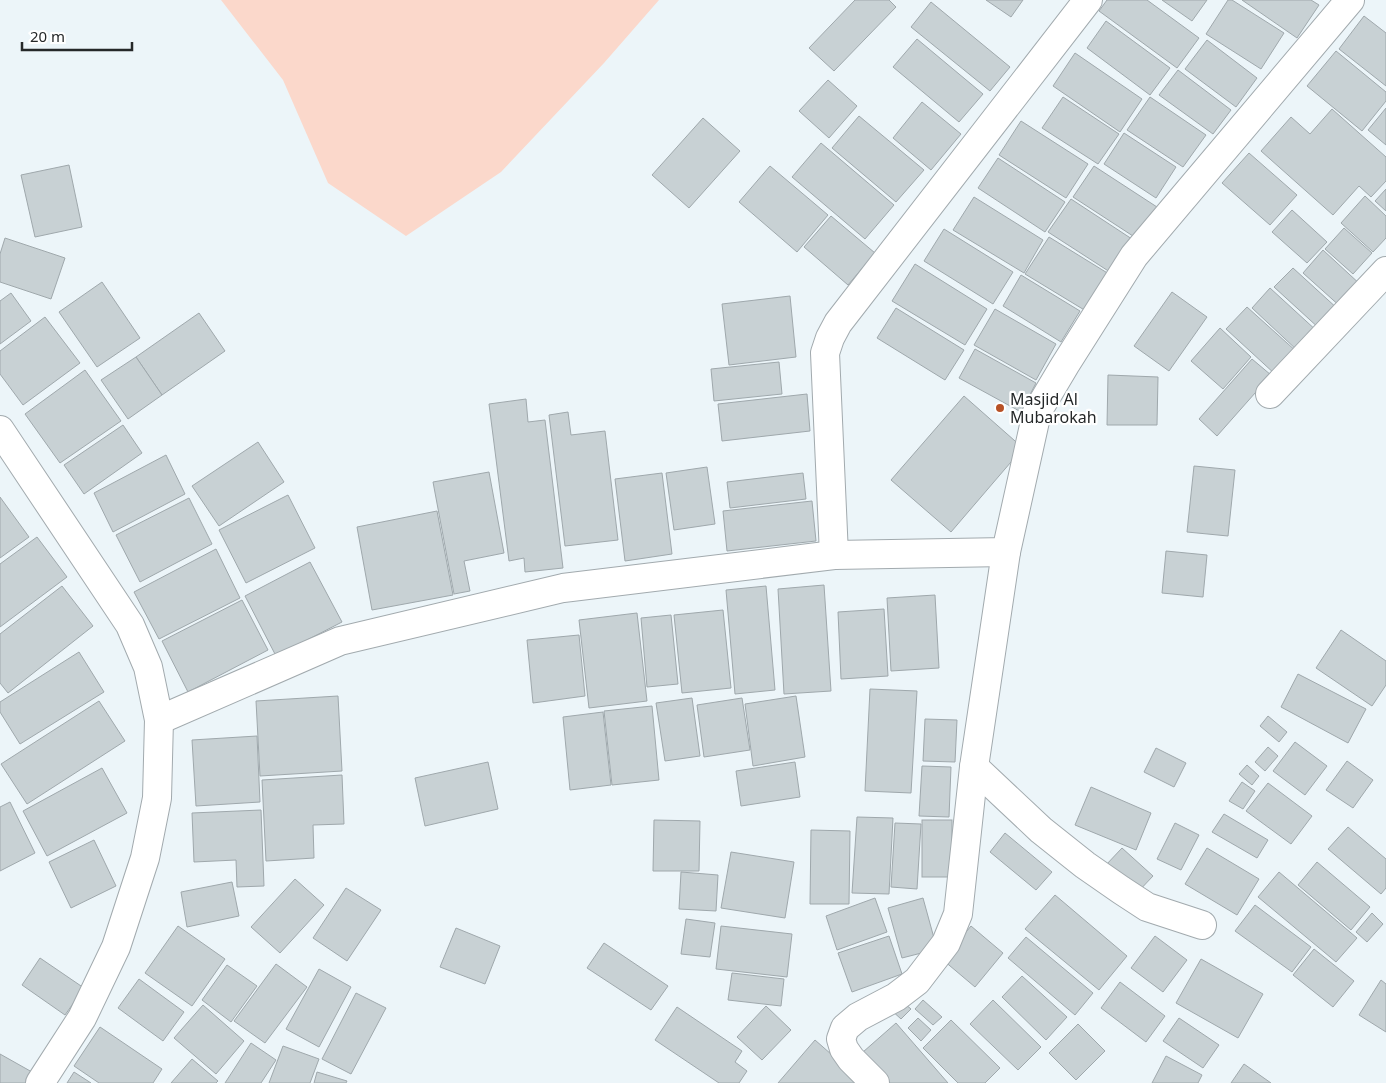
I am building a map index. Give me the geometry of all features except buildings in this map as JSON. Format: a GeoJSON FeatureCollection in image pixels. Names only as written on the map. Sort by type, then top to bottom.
{"type":"FeatureCollection","features":[{"type":"Feature","properties":{"kind":"street"},"geometry":{"type":"LineString","coordinates":[[834,555],[825,353],[830,338],[844,315],[1088,0]]}},
{"type":"Feature","properties":{"kind":"street"},"geometry":{"type":"LineString","coordinates":[[875,1083],[851,1059],[844,1049],[841,1039],[845,1028],[858,1016],[896,997],[917,981],[946,943],[958,914],[974,768],[1006,552],[1037,412],[1134,256],[1350,0]]}},
{"type":"Feature","properties":{"kind":"street"},"geometry":{"type":"LineString","coordinates":[[1270,394],[1386,270]]}},
{"type":"Feature","properties":{"kind":"street"},"geometry":{"type":"LineString","coordinates":[[0,430],[130,625],[148,667],[159,720],[157,798],[145,858],[116,947],[82,1018],[40,1083]]}},
{"type":"Feature","properties":{"kind":"street"},"geometry":{"type":"LineString","coordinates":[[159,720],[340,642],[563,588],[834,555],[1006,552]]}},
{"type":"Feature","properties":{"kind":"street"},"geometry":{"type":"LineString","coordinates":[[974,768],[1041,830],[1114,885],[1147,907],[1202,925]]}},
{"type":"Feature","properties":{"kind":"shaded area"},"geometry":{"type":"Polygon","coordinates":[[[221,0],[659,0],[604,63],[501,172],[406,236],[328,183],[283,80],[221,0]]]}},
{"type":"Feature","properties":{"kind":"place","name":"Masjid Al Mubarokah"},"geometry":{"type":"Point","coordinates":[1000,408]}}]}
